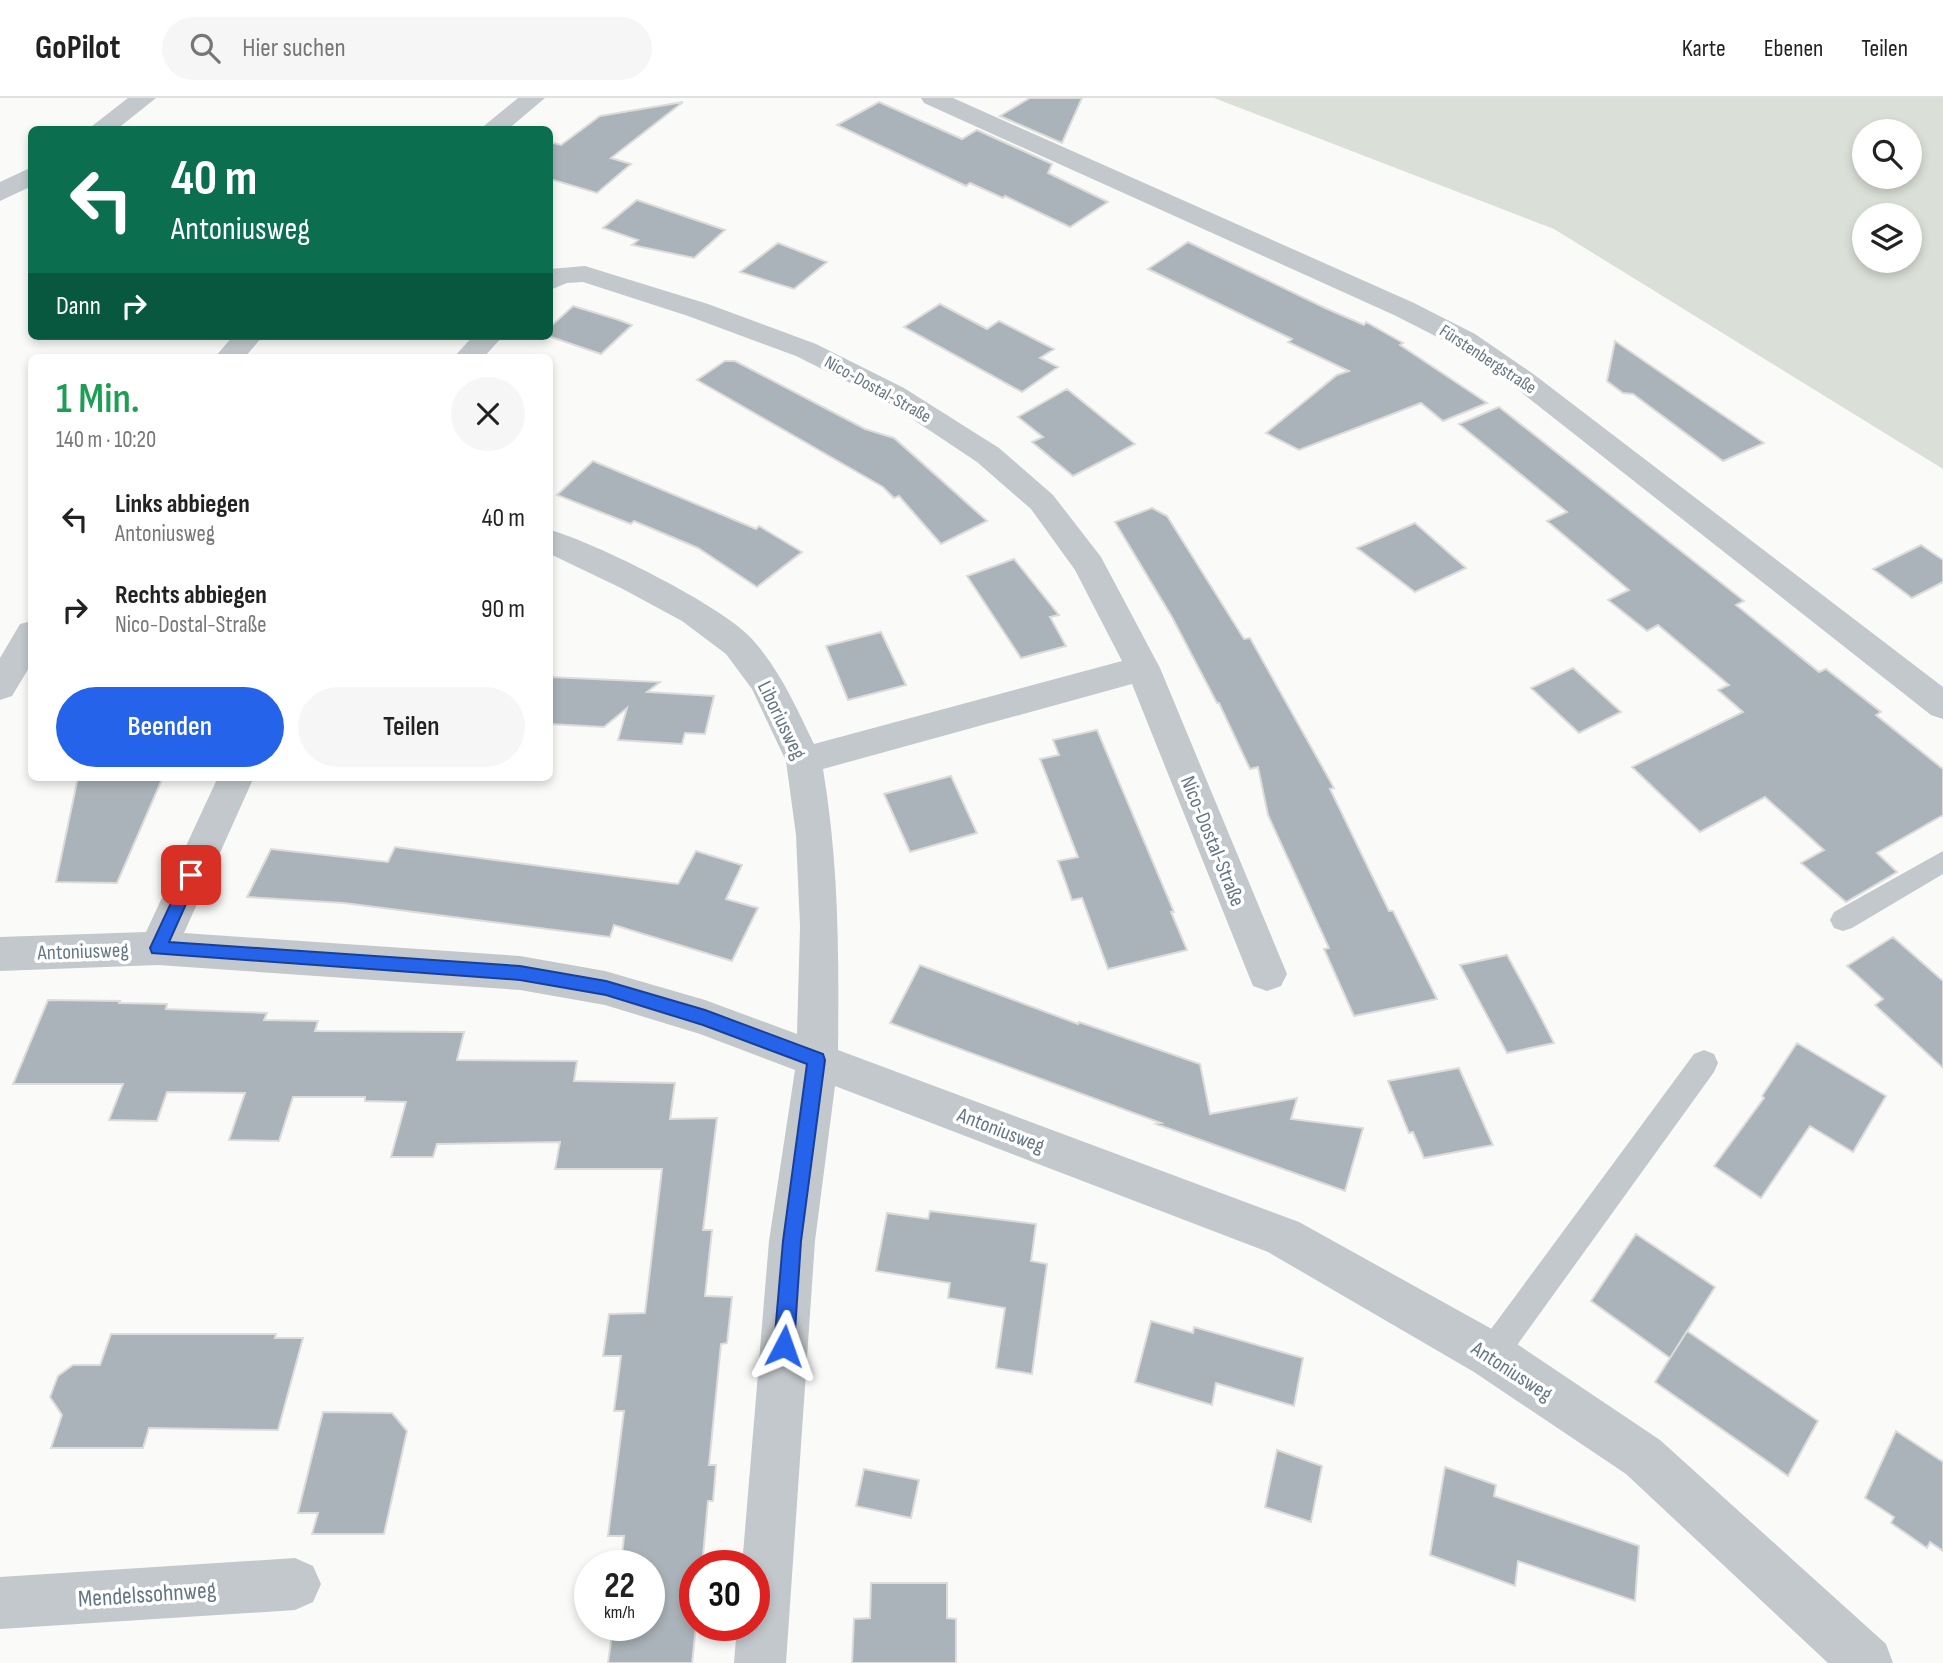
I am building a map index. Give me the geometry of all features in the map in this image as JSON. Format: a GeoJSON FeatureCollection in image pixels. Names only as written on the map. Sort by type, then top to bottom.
{"type":"FeatureCollection","features":[{"type":"Feature","properties":{"kind":"street"},"geometry":{"type":"LineString","coordinates":[[105,126],[144,98]]}},
{"type":"Feature","properties":{"kind":"street"},"geometry":{"type":"LineString","coordinates":[[496,126],[533,98]]}},
{"type":"Feature","properties":{"kind":"street","name":"Fürstenbergstraße"},"geometry":{"type":"LineString","coordinates":[[933,98],[1465,340],[1522,379],[1943,706]]}},
{"type":"Feature","properties":{"kind":"street"},"geometry":{"type":"LineString","coordinates":[[0,193],[28,176]]}},
{"type":"Feature","properties":{"kind":"street","name":"Nico-Dostal-Straße"},"geometry":{"type":"LineString","coordinates":[[553,280],[560,275],[585,274],[698,310],[806,350],[904,401],[988,456],[1042,502],[1089,565],[1143,668],[1267,974]]}},
{"type":"Feature","properties":{"kind":"street"},"geometry":{"type":"LineString","coordinates":[[232,354],[245,340]]}},
{"type":"Feature","properties":{"kind":"street"},"geometry":{"type":"LineString","coordinates":[[471,354],[485,340]]}},
{"type":"Feature","properties":{"kind":"street","name":"Liboriusweg"},"geometry":{"type":"LineString","coordinates":[[553,542],[633,580],[694,613],[738,645],[767,683],[804,761],[815,835],[820,927],[817,1060],[792,1241],[760,1663]]}},
{"type":"Feature","properties":{"kind":"street"},"geometry":{"type":"LineString","coordinates":[[0,687],[28,641]]}},
{"type":"Feature","properties":{"kind":"street"},"geometry":{"type":"LineString","coordinates":[[804,761],[1143,668]]}},
{"type":"Feature","properties":{"kind":"street"},"geometry":{"type":"LineString","coordinates":[[158,948],[234,781]]}},
{"type":"Feature","properties":{"kind":"street","name":"Antoniusweg"},"geometry":{"type":"LineString","coordinates":[[0,954],[158,948],[520,973],[606,988],[705,1018],[817,1060],[1283,1237],[1490,1355],[1643,1457],[1867,1663]]}},
{"type":"Feature","properties":{"kind":"street","name":"Mendelssohnweg"},"geometry":{"type":"LineString","coordinates":[[0,1604],[295,1584]]}},
{"type":"Feature","properties":{"kind":"lane"},"geometry":{"type":"LineString","coordinates":[[1843,920],[1943,861]]}},
{"type":"Feature","properties":{"kind":"lane"},"geometry":{"type":"LineString","coordinates":[[1490,1355],[1704,1063]]}},
{"type":"Feature","properties":{"kind":"shaded area"},"geometry":{"type":"Polygon","coordinates":[[[1214,98],[1943,98],[1943,469],[1554,229],[1214,98]]]}},
{"type":"Feature","properties":{"kind":"building"},"geometry":{"type":"Polygon","coordinates":[[[1030,98],[1082,98],[1062,143],[1000,116],[1030,98]]]}},
{"type":"Feature","properties":{"kind":"building"},"geometry":{"type":"Polygon","coordinates":[[[683,102],[611,158],[631,164],[597,193],[553,180],[553,143],[561,145],[600,116],[683,102]]]}},
{"type":"Feature","properties":{"kind":"building"},"geometry":{"type":"Polygon","coordinates":[[[879,102],[962,139],[977,130],[1052,164],[1048,173],[1108,202],[1070,227],[1005,196],[1003,198],[970,183],[966,186],[837,125],[879,102]]]}},
{"type":"Feature","properties":{"kind":"building"},"geometry":{"type":"Polygon","coordinates":[[[637,200],[725,230],[694,258],[632,245],[638,240],[603,228],[637,200]]]}},
{"type":"Feature","properties":{"kind":"building"},"geometry":{"type":"Polygon","coordinates":[[[1188,242],[1325,308],[1364,325],[1366,322],[1403,343],[1400,345],[1487,403],[1443,421],[1421,403],[1299,450],[1266,433],[1337,375],[1349,371],[1288,342],[1292,339],[1148,269],[1188,242]]]}},
{"type":"Feature","properties":{"kind":"building"},"geometry":{"type":"Polygon","coordinates":[[[778,243],[827,262],[794,289],[740,272],[778,243]]]}},
{"type":"Feature","properties":{"kind":"building"},"geometry":{"type":"Polygon","coordinates":[[[940,304],[987,329],[999,321],[1054,349],[1040,358],[1058,367],[1022,392],[904,327],[940,304]]]}},
{"type":"Feature","properties":{"kind":"building"},"geometry":{"type":"Polygon","coordinates":[[[573,306],[632,325],[601,354],[553,338],[553,324],[573,306]]]}},
{"type":"Feature","properties":{"kind":"building"},"geometry":{"type":"Polygon","coordinates":[[[1615,341],[1764,443],[1723,461],[1633,394],[1623,393],[1607,381],[1615,341]]]}},
{"type":"Feature","properties":{"kind":"building"},"geometry":{"type":"Polygon","coordinates":[[[725,361],[735,361],[865,429],[894,438],[987,521],[941,544],[899,496],[894,498],[883,487],[697,380],[725,361]]]}},
{"type":"Feature","properties":{"kind":"building"},"geometry":{"type":"Polygon","coordinates":[[[1067,389],[1135,444],[1073,476],[1032,442],[1043,437],[1018,417],[1067,389]]]}},
{"type":"Feature","properties":{"kind":"building"},"geometry":{"type":"Polygon","coordinates":[[[1499,407],[1744,601],[1736,605],[1819,672],[1826,669],[1881,712],[1876,715],[1943,769],[1943,815],[1877,853],[1897,872],[1846,902],[1801,863],[1824,850],[1765,797],[1700,832],[1632,767],[1743,712],[1718,690],[1729,685],[1658,625],[1647,631],[1608,600],[1629,590],[1547,521],[1567,512],[1459,424],[1499,407]]]}},
{"type":"Feature","properties":{"kind":"building"},"geometry":{"type":"Polygon","coordinates":[[[593,461],[756,529],[759,526],[802,552],[757,587],[698,548],[634,521],[631,524],[557,495],[593,461]]]}},
{"type":"Feature","properties":{"kind":"building"},"geometry":{"type":"Polygon","coordinates":[[[1152,508],[1167,516],[1244,639],[1250,638],[1334,788],[1330,789],[1389,911],[1393,911],[1437,999],[1354,1016],[1324,949],[1329,948],[1268,815],[1258,767],[1250,769],[1219,703],[1172,617],[1115,522],[1152,508]]]}},
{"type":"Feature","properties":{"kind":"building"},"geometry":{"type":"Polygon","coordinates":[[[1415,523],[1466,568],[1415,592],[1357,548],[1415,523]]]}},
{"type":"Feature","properties":{"kind":"building"},"geometry":{"type":"Polygon","coordinates":[[[1921,545],[1943,560],[1943,582],[1912,598],[1873,569],[1921,545]]]}},
{"type":"Feature","properties":{"kind":"building"},"geometry":{"type":"Polygon","coordinates":[[[1014,559],[1059,615],[1050,617],[1066,646],[1021,658],[967,576],[1014,559]]]}},
{"type":"Feature","properties":{"kind":"building"},"geometry":{"type":"Polygon","coordinates":[[[881,632],[906,685],[848,700],[826,646],[881,632]]]}},
{"type":"Feature","properties":{"kind":"building"},"geometry":{"type":"Polygon","coordinates":[[[1573,668],[1621,712],[1579,733],[1531,688],[1573,668]]]}},
{"type":"Feature","properties":{"kind":"building"},"geometry":{"type":"Polygon","coordinates":[[[553,677],[660,682],[647,692],[714,696],[705,734],[685,733],[682,744],[618,740],[627,708],[604,727],[553,724],[553,677]]]}},
{"type":"Feature","properties":{"kind":"building"},"geometry":{"type":"Polygon","coordinates":[[[1097,730],[1174,912],[1171,912],[1187,950],[1108,969],[1082,898],[1072,900],[1058,861],[1078,857],[1040,759],[1059,755],[1053,740],[1097,730]]]}},
{"type":"Feature","properties":{"kind":"building"},"geometry":{"type":"Polygon","coordinates":[[[951,776],[977,833],[910,852],[884,794],[951,776]]]}},
{"type":"Feature","properties":{"kind":"building"},"geometry":{"type":"Polygon","coordinates":[[[77,781],[161,781],[117,883],[56,882],[77,781]]]}},
{"type":"Feature","properties":{"kind":"building"},"geometry":{"type":"Polygon","coordinates":[[[395,847],[678,884],[696,851],[742,865],[726,899],[758,908],[732,961],[614,925],[610,937],[344,903],[247,897],[271,849],[388,862],[395,847]]]}},
{"type":"Feature","properties":{"kind":"building"},"geometry":{"type":"Polygon","coordinates":[[[1893,937],[1943,981],[1943,1068],[1875,1005],[1883,999],[1847,966],[1893,937]]]}},
{"type":"Feature","properties":{"kind":"building"},"geometry":{"type":"Polygon","coordinates":[[[1507,955],[1554,1043],[1507,1053],[1460,965],[1507,955]]]}},
{"type":"Feature","properties":{"kind":"building"},"geometry":{"type":"Polygon","coordinates":[[[920,965],[1078,1024],[1079,1022],[1200,1064],[1210,1114],[1297,1098],[1291,1119],[1363,1128],[1345,1191],[1156,1124],[1161,1123],[890,1023],[920,965]]]}},
{"type":"Feature","properties":{"kind":"building"},"geometry":{"type":"Polygon","coordinates":[[[48,1000],[120,1001],[119,1003],[167,1004],[166,1009],[267,1013],[264,1020],[318,1021],[315,1031],[464,1032],[457,1060],[577,1061],[574,1081],[675,1083],[670,1119],[717,1118],[703,1230],[712,1230],[705,1296],[732,1297],[727,1343],[721,1344],[709,1465],[716,1465],[713,1501],[708,1501],[703,1550],[679,1550],[679,1641],[694,1641],[692,1663],[608,1663],[611,1641],[665,1641],[665,1550],[623,1550],[624,1536],[608,1536],[624,1411],[614,1411],[621,1356],[603,1356],[609,1314],[645,1313],[662,1169],[555,1169],[560,1142],[437,1144],[433,1157],[391,1157],[406,1102],[365,1101],[365,1097],[293,1097],[279,1141],[229,1140],[245,1093],[167,1092],[157,1121],[109,1120],[123,1084],[13,1084],[48,1000]]]}},
{"type":"Feature","properties":{"kind":"building"},"geometry":{"type":"Polygon","coordinates":[[[1797,1043],[1886,1096],[1853,1152],[1810,1126],[1761,1198],[1714,1166],[1764,1098],[1762,1096],[1797,1043]]]}},
{"type":"Feature","properties":{"kind":"building"},"geometry":{"type":"Polygon","coordinates":[[[1459,1068],[1493,1145],[1424,1158],[1413,1132],[1409,1133],[1388,1081],[1459,1068]]]}},
{"type":"Feature","properties":{"kind":"building"},"geometry":{"type":"Polygon","coordinates":[[[930,1211],[1036,1224],[1031,1261],[1047,1264],[1032,1374],[996,1368],[1005,1308],[948,1298],[950,1283],[876,1271],[887,1213],[928,1219],[930,1211]]]}},
{"type":"Feature","properties":{"kind":"building"},"geometry":{"type":"Polygon","coordinates":[[[1636,1234],[1715,1287],[1670,1358],[1591,1301],[1636,1234]]]}},
{"type":"Feature","properties":{"kind":"building"},"geometry":{"type":"Polygon","coordinates":[[[1151,1321],[1193,1333],[1194,1327],[1303,1358],[1294,1406],[1216,1383],[1212,1405],[1135,1382],[1151,1321]]]}},
{"type":"Feature","properties":{"kind":"building"},"geometry":{"type":"Polygon","coordinates":[[[1687,1331],[1818,1421],[1788,1476],[1655,1382],[1687,1331]]]}},
{"type":"Feature","properties":{"kind":"building"},"geometry":{"type":"Polygon","coordinates":[[[111,1334],[276,1334],[275,1338],[303,1338],[278,1430],[149,1428],[143,1448],[51,1448],[62,1415],[50,1397],[58,1376],[73,1365],[100,1365],[111,1334]]]}},
{"type":"Feature","properties":{"kind":"building"},"geometry":{"type":"Polygon","coordinates":[[[323,1412],[392,1413],[407,1431],[384,1534],[312,1534],[318,1513],[298,1513],[323,1412]]]}},
{"type":"Feature","properties":{"kind":"building"},"geometry":{"type":"Polygon","coordinates":[[[1896,1431],[1943,1462],[1943,1551],[1930,1542],[1927,1548],[1891,1523],[1894,1517],[1865,1498],[1896,1431]]]}},
{"type":"Feature","properties":{"kind":"building"},"geometry":{"type":"Polygon","coordinates":[[[1277,1450],[1322,1466],[1311,1522],[1265,1507],[1277,1450]]]}},
{"type":"Feature","properties":{"kind":"building"},"geometry":{"type":"Polygon","coordinates":[[[1445,1467],[1496,1485],[1494,1496],[1639,1546],[1635,1601],[1518,1561],[1515,1586],[1430,1555],[1445,1467]]]}},
{"type":"Feature","properties":{"kind":"building"},"geometry":{"type":"Polygon","coordinates":[[[864,1469],[919,1480],[911,1518],[856,1506],[864,1469]]]}},
{"type":"Feature","properties":{"kind":"building"},"geometry":{"type":"Polygon","coordinates":[[[871,1583],[947,1583],[947,1618],[956,1619],[956,1663],[852,1663],[854,1619],[870,1618],[871,1583]]]}},
{"type":"Feature","properties":{"kind":"route"},"geometry":{"type":"LineString","coordinates":[[191,875],[158,948],[520,973],[606,988],[705,1018],[817,1060],[792,1241],[784,1346]]}}]}
